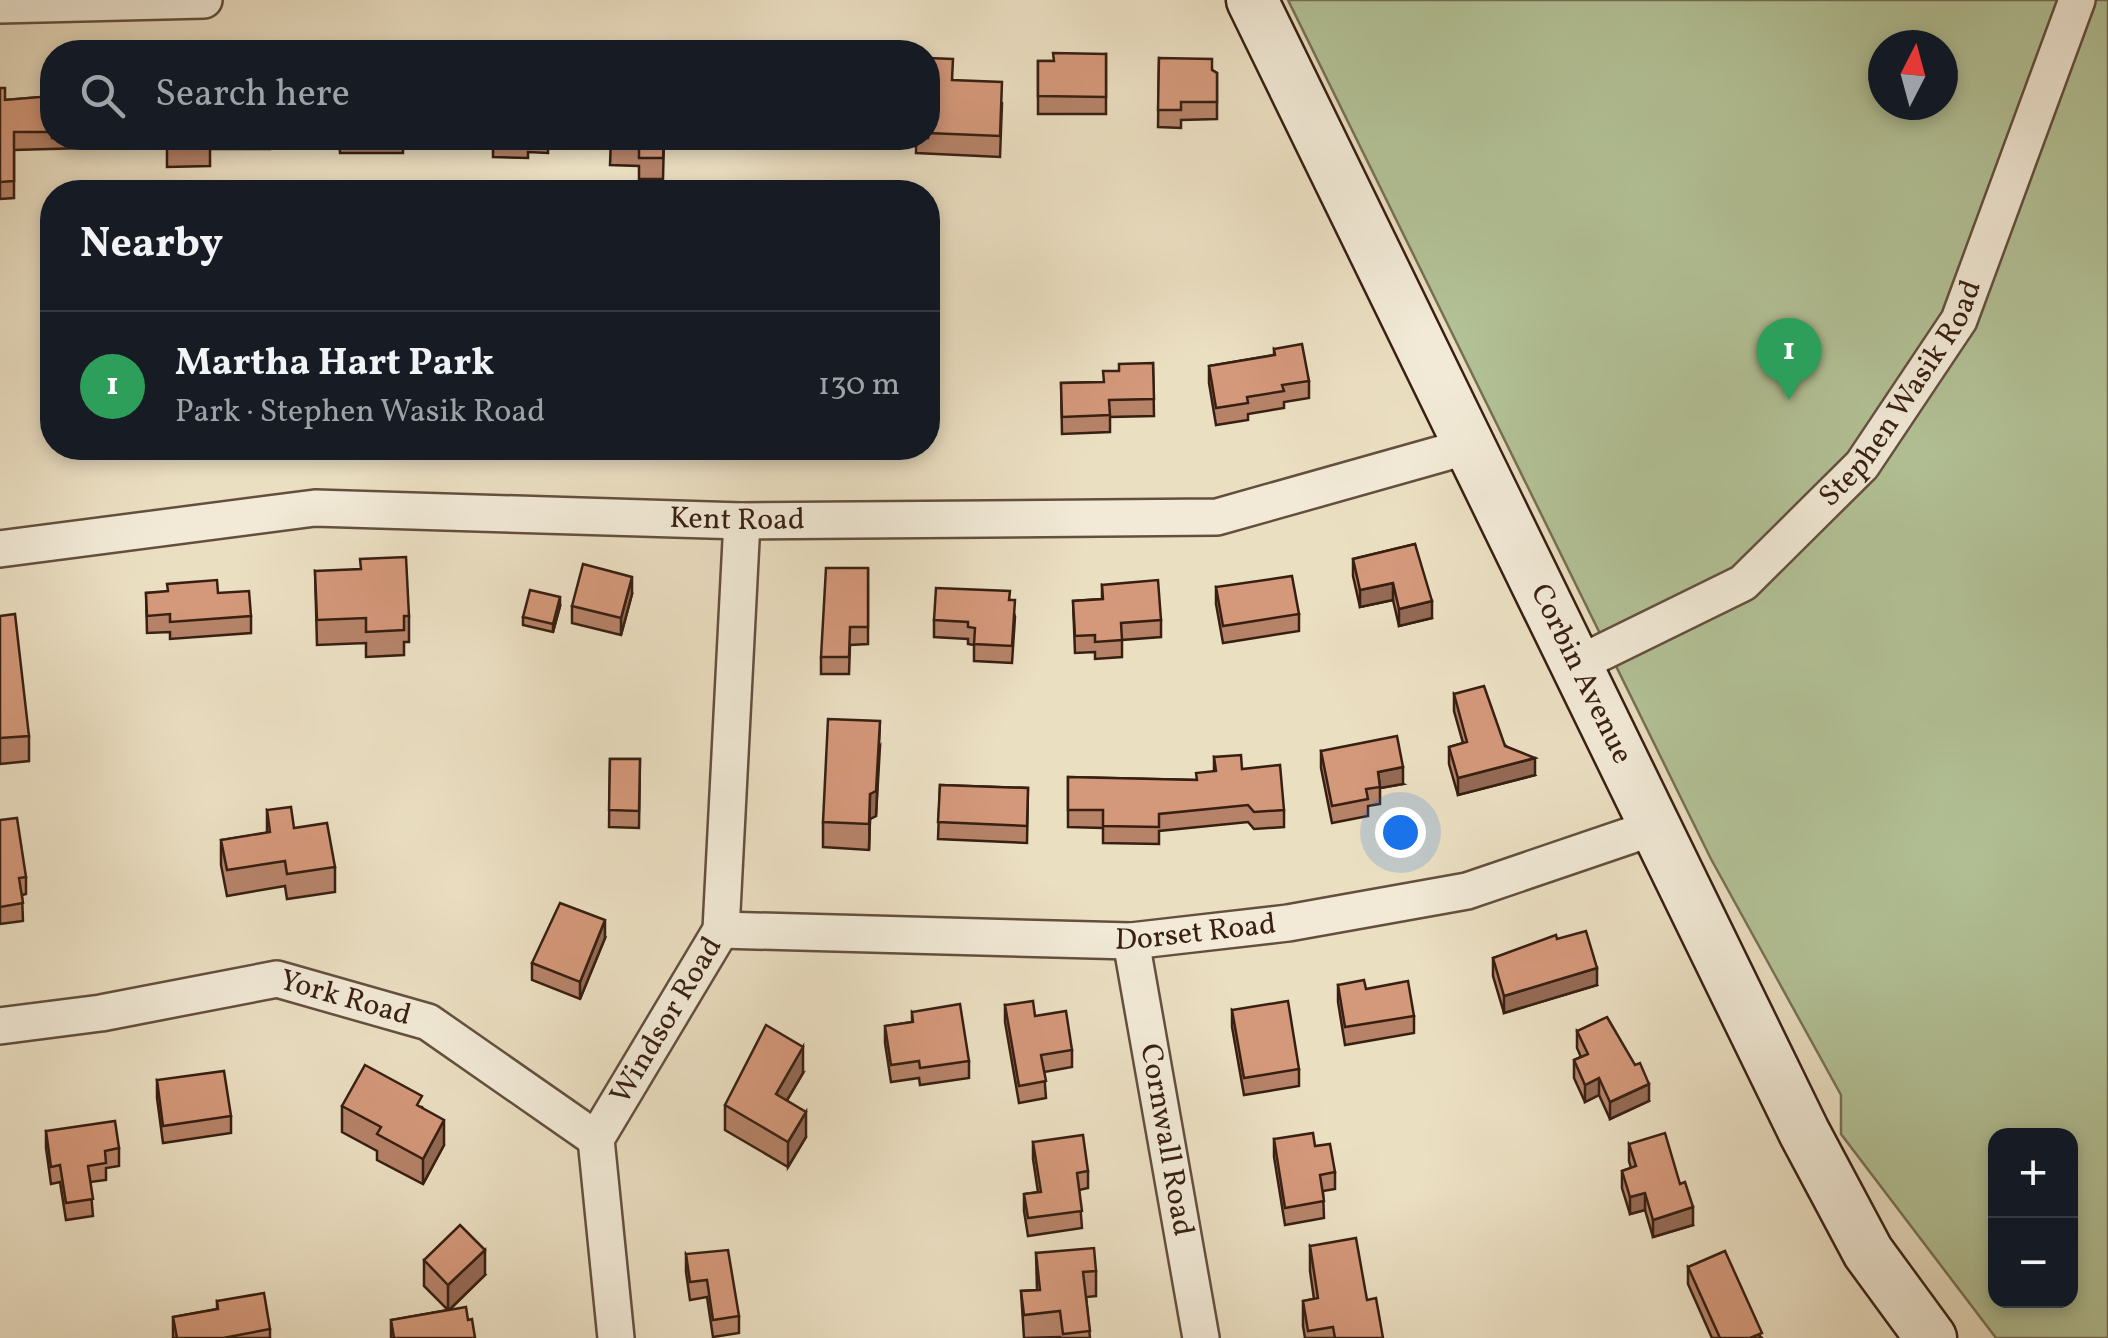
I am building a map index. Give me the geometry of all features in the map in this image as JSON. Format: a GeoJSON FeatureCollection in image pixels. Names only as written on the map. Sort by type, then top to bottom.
{"type":"FeatureCollection","features":[{"type":"Feature","properties":{"kind":"main road","name":"Corbin Avenue"},"geometry":{"type":"LineString","coordinates":[[1252,0],[1834,1191],[1919,1331]]}},
{"type":"Feature","properties":{"kind":"street"},"geometry":{"type":"LineString","coordinates":[[0,5],[204,0]]}},
{"type":"Feature","properties":{"kind":"street","name":"Stephen Wasik Road"},"geometry":{"type":"LineString","coordinates":[[1576,665],[1743,582],[1862,464],[1959,320],[2077,0]]}},
{"type":"Feature","properties":{"kind":"street","name":"Kent Road"},"geometry":{"type":"LineString","coordinates":[[0,549],[315,508],[742,521],[1217,517],[1470,446]]}},
{"type":"Feature","properties":{"kind":"street","name":"Windsor Road"},"geometry":{"type":"LineString","coordinates":[[616,1338],[596,1139],[721,930],[742,521]]}},
{"type":"Feature","properties":{"kind":"street","name":"Dorset Road"},"geometry":{"type":"LineString","coordinates":[[721,930],[1131,940],[1288,922],[1467,891],[1655,827]]}},
{"type":"Feature","properties":{"kind":"street","name":"Cornwall Road"},"geometry":{"type":"LineString","coordinates":[[1131,940],[1201,1338]]}},
{"type":"Feature","properties":{"kind":"street","name":"York Road"},"geometry":{"type":"LineString","coordinates":[[0,1026],[100,1013],[277,979],[428,1022],[596,1139]]}},
{"type":"Feature","properties":{"kind":"green space"},"geometry":{"type":"Polygon","coordinates":[[[1288,0],[2108,0],[2108,1338],[1996,1338],[1841,1134],[1841,1095],[1711,859],[1288,0]]]}},
{"type":"Feature","properties":{"kind":"building"},"geometry":{"type":"Polygon","coordinates":[[[1053,53],[1106,54],[1106,97],[1038,96],[1038,61],[1054,61],[1053,53]]]}},
{"type":"Feature","properties":{"kind":"building"},"geometry":{"type":"Polygon","coordinates":[[[940,58],[953,59],[952,80],[1002,82],[1000,136],[940,134],[940,58]]]}},
{"type":"Feature","properties":{"kind":"building"},"geometry":{"type":"Polygon","coordinates":[[[1159,58],[1212,59],[1212,70],[1217,73],[1217,102],[1181,102],[1181,110],[1158,110],[1159,58]]]}},
{"type":"Feature","properties":{"kind":"building"},"geometry":{"type":"Polygon","coordinates":[[[0,88],[5,88],[5,100],[40,97],[40,132],[14,132],[14,181],[0,182],[0,88]]]}},
{"type":"Feature","properties":{"kind":"building"},"geometry":{"type":"Polygon","coordinates":[[[639,150],[663,150],[663,158],[639,158],[639,150]]]}},
{"type":"Feature","properties":{"kind":"building"},"geometry":{"type":"Polygon","coordinates":[[[1302,344],[1309,381],[1282,385],[1284,391],[1247,397],[1248,403],[1216,408],[1209,366],[1275,355],[1274,349],[1302,344]]]}},
{"type":"Feature","properties":{"kind":"building"},"geometry":{"type":"Polygon","coordinates":[[[1153,363],[1154,399],[1109,400],[1110,415],[1062,417],[1061,383],[1104,382],[1103,371],[1119,371],[1119,364],[1153,363]]]}},
{"type":"Feature","properties":{"kind":"building"},"geometry":{"type":"Polygon","coordinates":[[[1415,544],[1432,601],[1399,609],[1393,583],[1360,590],[1353,559],[1415,544]]]}},
{"type":"Feature","properties":{"kind":"building"},"geometry":{"type":"Polygon","coordinates":[[[406,557],[409,616],[404,616],[404,630],[366,632],[366,618],[317,620],[315,571],[361,569],[360,559],[406,557]]]}},
{"type":"Feature","properties":{"kind":"building"},"geometry":{"type":"Polygon","coordinates":[[[583,564],[632,577],[621,618],[572,606],[583,564]]]}},
{"type":"Feature","properties":{"kind":"building"},"geometry":{"type":"Polygon","coordinates":[[[826,568],[868,568],[868,627],[850,627],[849,657],[821,657],[826,568]]]}},
{"type":"Feature","properties":{"kind":"building"},"geometry":{"type":"Polygon","coordinates":[[[1292,576],[1299,614],[1223,626],[1216,587],[1292,576]]]}},
{"type":"Feature","properties":{"kind":"building"},"geometry":{"type":"Polygon","coordinates":[[[217,580],[218,593],[249,591],[251,616],[170,622],[170,614],[147,616],[146,593],[168,591],[167,584],[217,580]]]}},
{"type":"Feature","properties":{"kind":"building"},"geometry":{"type":"Polygon","coordinates":[[[1158,580],[1161,620],[1121,623],[1122,640],[1095,642],[1095,635],[1075,636],[1073,601],[1103,599],[1102,585],[1158,580]]]}},
{"type":"Feature","properties":{"kind":"building"},"geometry":{"type":"Polygon","coordinates":[[[936,588],[1010,591],[1009,600],[1015,600],[1012,646],[974,644],[975,628],[968,627],[968,622],[934,620],[936,588]]]}},
{"type":"Feature","properties":{"kind":"building"},"geometry":{"type":"Polygon","coordinates":[[[530,590],[560,597],[553,624],[523,617],[530,590]]]}},
{"type":"Feature","properties":{"kind":"building"},"geometry":{"type":"Polygon","coordinates":[[[15,614],[29,736],[0,738],[0,616],[15,614]]]}},
{"type":"Feature","properties":{"kind":"building"},"geometry":{"type":"Polygon","coordinates":[[[1484,686],[1505,746],[1535,758],[1458,778],[1449,747],[1467,742],[1454,694],[1484,686]]]}},
{"type":"Feature","properties":{"kind":"building"},"geometry":{"type":"Polygon","coordinates":[[[828,719],[880,721],[876,791],[870,794],[869,824],[823,822],[828,719]]]}},
{"type":"Feature","properties":{"kind":"building"},"geometry":{"type":"Polygon","coordinates":[[[1397,736],[1403,767],[1378,772],[1380,787],[1366,789],[1368,799],[1332,806],[1321,751],[1397,736]]]}},
{"type":"Feature","properties":{"kind":"building"},"geometry":{"type":"Polygon","coordinates":[[[1241,755],[1242,769],[1280,765],[1284,810],[1254,812],[1248,805],[1159,814],[1159,827],[1103,826],[1103,810],[1068,810],[1068,777],[1197,780],[1196,773],[1216,771],[1214,757],[1241,755]]]}},
{"type":"Feature","properties":{"kind":"building"},"geometry":{"type":"Polygon","coordinates":[[[610,759],[640,759],[639,811],[609,810],[610,759]]]}},
{"type":"Feature","properties":{"kind":"building"},"geometry":{"type":"Polygon","coordinates":[[[940,785],[1028,788],[1027,826],[938,822],[940,785]]]}},
{"type":"Feature","properties":{"kind":"building"},"geometry":{"type":"Polygon","coordinates":[[[291,807],[294,828],[327,823],[335,867],[287,874],[285,861],[227,870],[221,840],[270,832],[267,810],[291,807]]]}},
{"type":"Feature","properties":{"kind":"building"},"geometry":{"type":"Polygon","coordinates":[[[17,818],[26,877],[19,878],[23,903],[0,907],[0,820],[17,818]]]}},
{"type":"Feature","properties":{"kind":"building"},"geometry":{"type":"Polygon","coordinates":[[[560,903],[605,920],[580,982],[532,963],[560,903]]]}},
{"type":"Feature","properties":{"kind":"building"},"geometry":{"type":"Polygon","coordinates":[[[1586,931],[1597,968],[1504,996],[1493,958],[1556,935],[1557,939],[1586,931]]]}},
{"type":"Feature","properties":{"kind":"building"},"geometry":{"type":"Polygon","coordinates":[[[1364,980],[1366,989],[1408,981],[1414,1016],[1345,1027],[1338,985],[1364,980]]]}},
{"type":"Feature","properties":{"kind":"building"},"geometry":{"type":"Polygon","coordinates":[[[1033,1001],[1035,1016],[1066,1011],[1072,1050],[1041,1055],[1046,1081],[1019,1086],[1005,1005],[1033,1001]]]}},
{"type":"Feature","properties":{"kind":"building"},"geometry":{"type":"Polygon","coordinates":[[[1288,1001],[1299,1069],[1244,1078],[1232,1010],[1288,1001]]]}},
{"type":"Feature","properties":{"kind":"building"},"geometry":{"type":"Polygon","coordinates":[[[960,1004],[969,1061],[920,1068],[919,1061],[891,1065],[885,1026],[913,1022],[912,1012],[960,1004]]]}},
{"type":"Feature","properties":{"kind":"building"},"geometry":{"type":"Polygon","coordinates":[[[1607,1017],[1635,1065],[1640,1063],[1649,1084],[1610,1102],[1599,1078],[1585,1085],[1574,1060],[1588,1054],[1577,1031],[1607,1017]]]}},
{"type":"Feature","properties":{"kind":"building"},"geometry":{"type":"Polygon","coordinates":[[[766,1025],[803,1047],[776,1094],[806,1112],[788,1142],[725,1105],[766,1025]]]}},
{"type":"Feature","properties":{"kind":"building"},"geometry":{"type":"Polygon","coordinates":[[[365,1065],[422,1096],[417,1105],[444,1120],[423,1159],[377,1134],[381,1127],[342,1106],[365,1065]]]}},
{"type":"Feature","properties":{"kind":"building"},"geometry":{"type":"Polygon","coordinates":[[[224,1071],[231,1116],[163,1126],[157,1080],[224,1071]]]}},
{"type":"Feature","properties":{"kind":"building"},"geometry":{"type":"Polygon","coordinates":[[[115,1121],[119,1148],[105,1151],[106,1163],[88,1166],[93,1199],[66,1203],[60,1165],[51,1167],[46,1131],[115,1121]]]}},
{"type":"Feature","properties":{"kind":"building"},"geometry":{"type":"Polygon","coordinates":[[[1313,1133],[1315,1146],[1330,1144],[1335,1172],[1320,1175],[1324,1201],[1285,1208],[1274,1139],[1313,1133]]]}},
{"type":"Feature","properties":{"kind":"building"},"geometry":{"type":"Polygon","coordinates":[[[1665,1133],[1680,1184],[1685,1182],[1693,1207],[1653,1220],[1645,1193],[1630,1197],[1622,1171],[1636,1166],[1629,1144],[1665,1133]]]}},
{"type":"Feature","properties":{"kind":"building"},"geometry":{"type":"Polygon","coordinates":[[[1083,1135],[1088,1171],[1077,1173],[1082,1211],[1028,1218],[1024,1194],[1041,1192],[1033,1142],[1083,1135]]]}},
{"type":"Feature","properties":{"kind":"building"},"geometry":{"type":"Polygon","coordinates":[[[460,1225],[485,1250],[448,1285],[424,1260],[460,1225]]]}},
{"type":"Feature","properties":{"kind":"building"},"geometry":{"type":"Polygon","coordinates":[[[1356,1238],[1367,1300],[1376,1298],[1383,1338],[1335,1338],[1333,1327],[1308,1331],[1303,1301],[1318,1298],[1310,1246],[1356,1238]]]}},
{"type":"Feature","properties":{"kind":"building"},"geometry":{"type":"Polygon","coordinates":[[[1094,1248],[1096,1271],[1083,1272],[1090,1331],[1063,1334],[1060,1311],[1024,1315],[1021,1291],[1040,1290],[1036,1253],[1094,1248]]]}},
{"type":"Feature","properties":{"kind":"building"},"geometry":{"type":"Polygon","coordinates":[[[728,1250],[739,1316],[713,1320],[707,1280],[690,1282],[686,1254],[728,1250]]]}},
{"type":"Feature","properties":{"kind":"building"},"geometry":{"type":"Polygon","coordinates":[[[1725,1251],[1762,1333],[1750,1338],[1720,1338],[1688,1267],[1725,1251]]]}},
{"type":"Feature","properties":{"kind":"building"},"geometry":{"type":"Polygon","coordinates":[[[264,1293],[270,1329],[223,1338],[177,1338],[173,1317],[218,1309],[217,1301],[264,1293]]]}},
{"type":"Feature","properties":{"kind":"building"},"geometry":{"type":"Polygon","coordinates":[[[466,1307],[475,1338],[394,1338],[391,1320],[466,1307]]]}},
{"type":"Feature","properties":{"kind":"place","name":"Martha Hart Park"},"geometry":{"type":"Point","coordinates":[1789,400]}}]}
